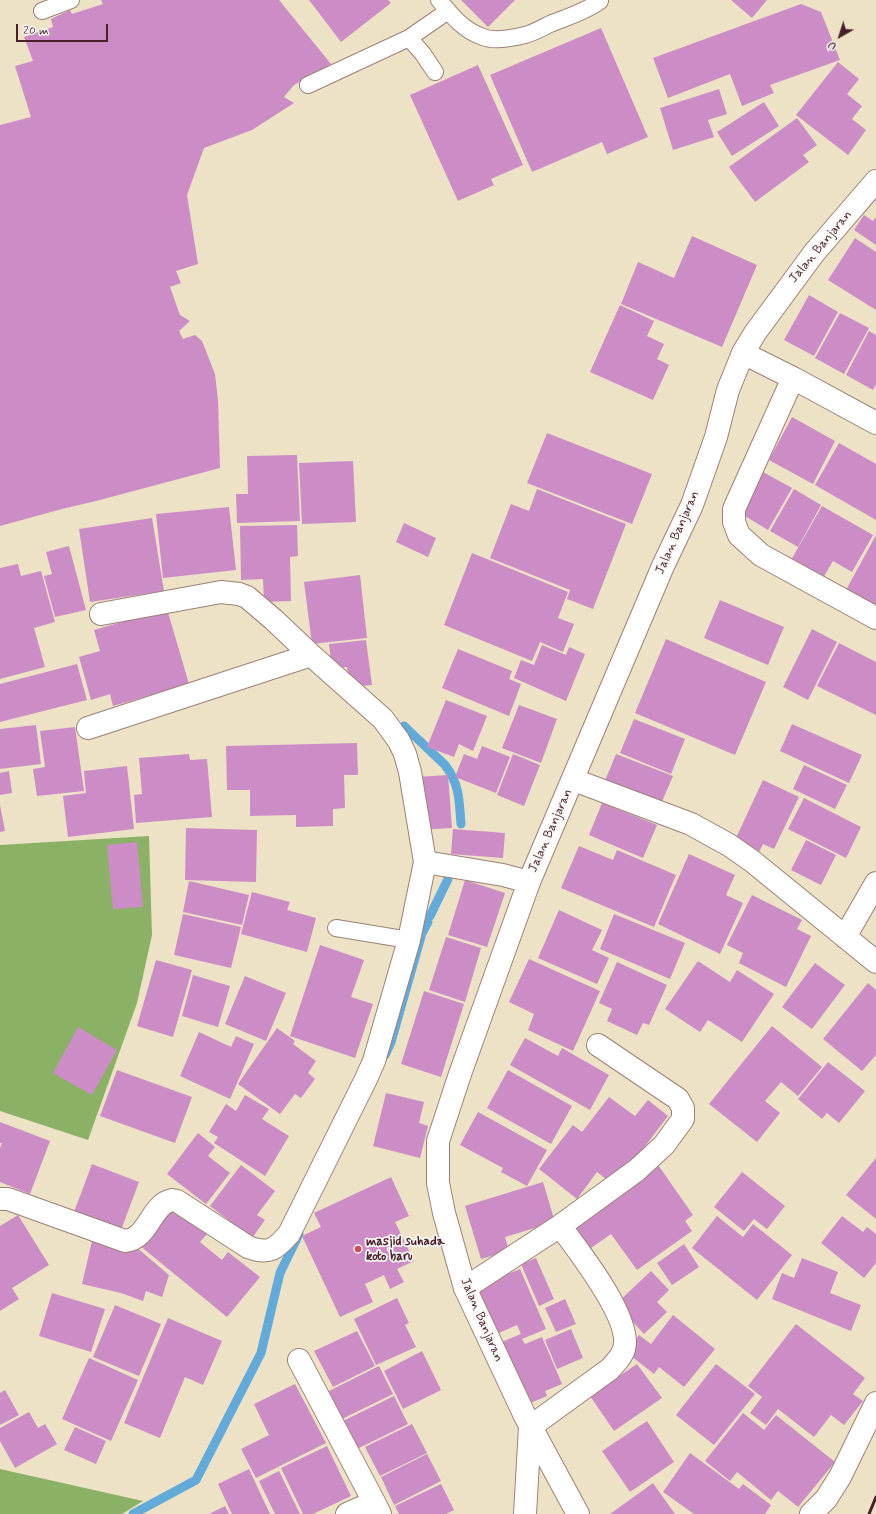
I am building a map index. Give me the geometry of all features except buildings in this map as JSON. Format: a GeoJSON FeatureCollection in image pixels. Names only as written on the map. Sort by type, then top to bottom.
{"type":"FeatureCollection","features":[{"type":"Feature","properties":{"kind":"street","name":"Jalan Banjaran"},"geometry":{"type":"LineString","coordinates":[[578,1514],[530,1427],[465,1288],[444,1213],[438,1183],[438,1141],[460,1074],[529,882],[574,780],[664,566],[692,505],[716,437],[728,390],[743,353],[755,332],[814,253],[876,181]]}},
{"type":"Feature","properties":{"kind":"street"},"geometry":{"type":"LineString","coordinates":[[743,353],[876,423]]}},
{"type":"Feature","properties":{"kind":"street"},"geometry":{"type":"LineString","coordinates":[[793,378],[734,509],[734,522],[739,535],[761,555],[876,618]]}},
{"type":"Feature","properties":{"kind":"street"},"geometry":{"type":"LineString","coordinates":[[0,1198],[8,1199],[125,1241],[130,1241],[138,1236],[163,1204],[172,1200],[177,1201],[248,1247],[258,1251],[274,1249],[289,1234],[366,1079],[380,1042],[409,940],[435,864],[405,754],[400,741],[379,714],[311,655],[257,605],[239,594],[221,592],[100,614]]}},
{"type":"Feature","properties":{"kind":"street"},"geometry":{"type":"LineString","coordinates":[[88,728],[311,655]]}},
{"type":"Feature","properties":{"kind":"street"},"geometry":{"type":"LineString","coordinates":[[574,780],[691,824],[729,845],[752,861],[876,962]]}},
{"type":"Feature","properties":{"kind":"street"},"geometry":{"type":"LineString","coordinates":[[435,864],[503,875],[529,882]]}},
{"type":"Feature","properties":{"kind":"street"},"geometry":{"type":"LineString","coordinates":[[845,937],[876,883]]}},
{"type":"Feature","properties":{"kind":"street"},"geometry":{"type":"LineString","coordinates":[[465,1288],[560,1226],[637,1170],[664,1145],[683,1119],[683,1108],[678,1099],[598,1045]]}},
{"type":"Feature","properties":{"kind":"street"},"geometry":{"type":"LineString","coordinates":[[525,1514],[530,1427],[610,1370],[620,1357],[625,1344],[624,1331],[613,1305],[582,1256],[560,1226]]}},
{"type":"Feature","properties":{"kind":"street"},"geometry":{"type":"LineString","coordinates":[[299,1360],[377,1508],[347,1514]]}},
{"type":"Feature","properties":{"kind":"street"},"geometry":{"type":"LineString","coordinates":[[811,1514],[826,1499],[840,1478],[876,1403]]}},
{"type":"Feature","properties":{"kind":"lane"},"geometry":{"type":"LineString","coordinates":[[42,11],[71,0]]}},
{"type":"Feature","properties":{"kind":"lane"},"geometry":{"type":"LineString","coordinates":[[308,85],[409,38],[444,6],[465,28],[474,34],[484,38],[496,39],[525,35],[590,8],[600,1]]}},
{"type":"Feature","properties":{"kind":"lane"},"geometry":{"type":"LineString","coordinates":[[409,38],[423,54],[435,72]]}},
{"type":"Feature","properties":{"kind":"lane"},"geometry":{"type":"LineString","coordinates":[[336,928],[409,940]]}},
{"type":"Feature","properties":{"kind":"green space"},"geometry":{"type":"Polygon","coordinates":[[[149,836],[152,935],[137,1003],[88,1140],[0,1111],[0,845],[149,836]]]}},
{"type":"Feature","properties":{"kind":"green space"},"geometry":{"type":"Polygon","coordinates":[[[0,1469],[143,1501],[122,1514],[0,1514],[0,1469]]]}},
{"type":"Feature","properties":{"kind":"waterway"},"geometry":{"type":"LineString","coordinates":[[404,726],[445,765],[450,772],[454,779],[458,793],[461,824]]}},
{"type":"Feature","properties":{"kind":"waterway"},"geometry":{"type":"LineString","coordinates":[[430,916],[448,879]]}},
{"type":"Feature","properties":{"kind":"waterway"},"geometry":{"type":"LineString","coordinates":[[385,1055],[391,1042],[422,933],[428,922]]}},
{"type":"Feature","properties":{"kind":"waterway"},"geometry":{"type":"LineString","coordinates":[[133,1514],[196,1480],[261,1353],[280,1273],[299,1234]]}},
{"type":"Feature","properties":{"kind":"railway"},"geometry":{"type":"LineString","coordinates":[[869,1514],[876,1497]]}},
{"type":"Feature","properties":{"kind":"place","name":"masjid suhada koto baru"},"geometry":{"type":"Point","coordinates":[358,1249]}}]}
